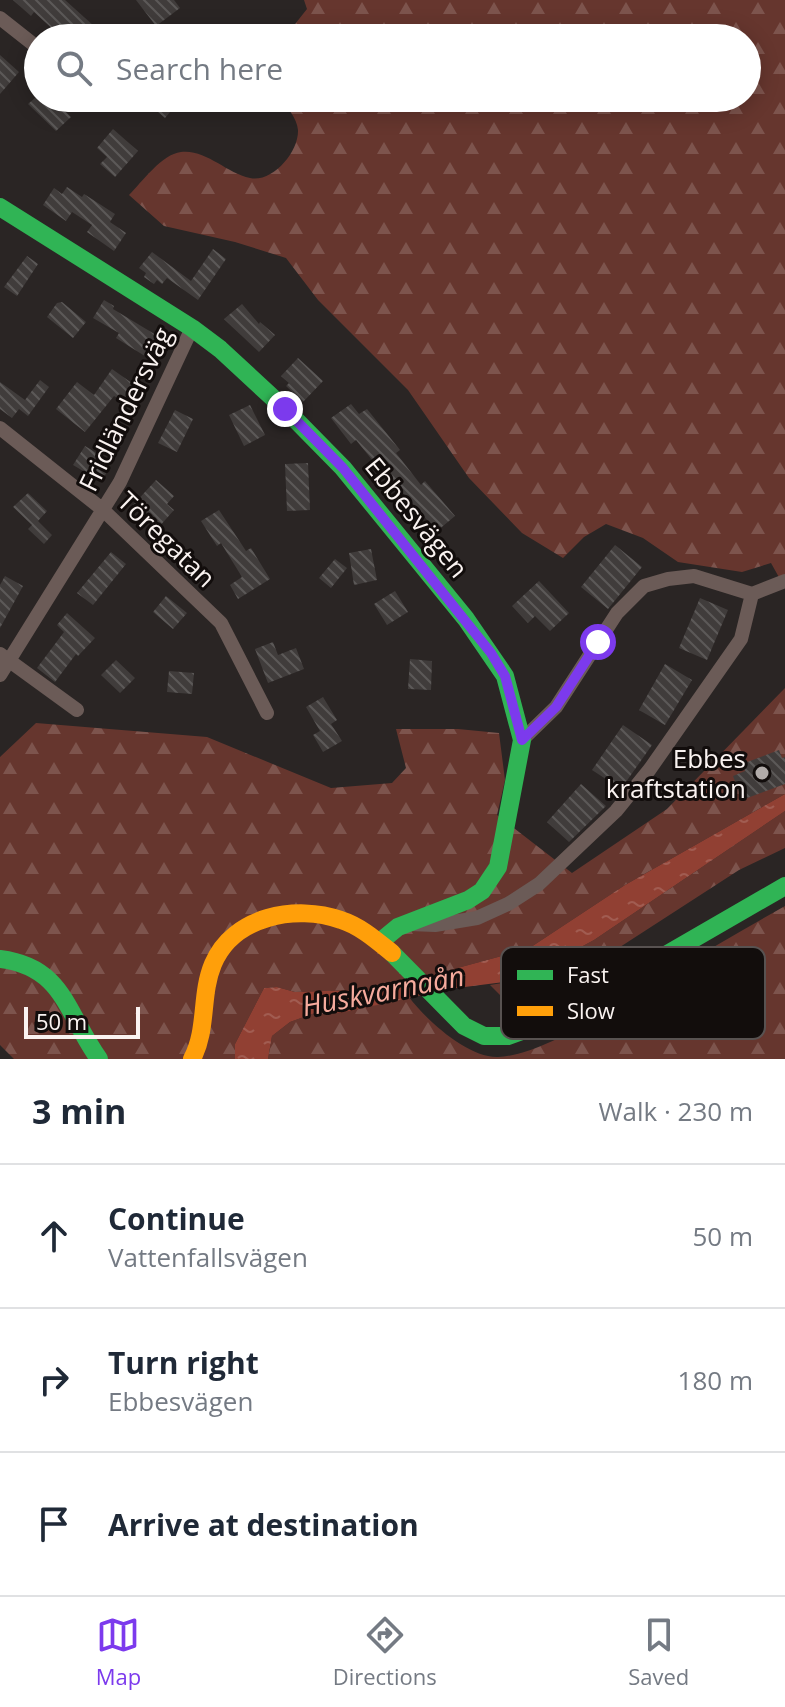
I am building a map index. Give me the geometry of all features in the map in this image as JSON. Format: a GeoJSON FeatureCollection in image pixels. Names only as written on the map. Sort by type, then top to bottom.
{"type":"FeatureCollection","features":[{"type":"Feature","properties":{"kind":"street"},"geometry":{"type":"LineString","coordinates":[[0,18],[24,37]]}},
{"type":"Feature","properties":{"kind":"street","name":"Ebbesvägen"},"geometry":{"type":"LineString","coordinates":[[0,207],[192,328],[220,349],[343,468],[457,608],[505,676],[522,740],[498,867],[490,882],[468,900],[398,927],[387,947]]}},
{"type":"Feature","properties":{"kind":"street","name":"Fridländersväg"},"geometry":{"type":"LineString","coordinates":[[0,675],[4,657],[120,482],[192,328]]}},
{"type":"Feature","properties":{"kind":"street","name":"Töregatan"},"geometry":{"type":"LineString","coordinates":[[0,428],[102,509],[221,623],[267,713]]}},
{"type":"Feature","properties":{"kind":"street"},"geometry":{"type":"LineString","coordinates":[[522,740],[556,707],[617,613],[644,586],[694,576],[752,594],[785,581]]}},
{"type":"Feature","properties":{"kind":"street"},"geometry":{"type":"LineString","coordinates":[[408,924],[435,925],[477,918],[508,904],[539,884],[605,821],[650,769],[741,639],[752,594]]}},
{"type":"Feature","properties":{"kind":"street"},"geometry":{"type":"LineString","coordinates":[[4,657],[77,710]]}},
{"type":"Feature","properties":{"kind":"street"},"geometry":{"type":"LineString","coordinates":[[680,947],[785,886]]}},
{"type":"Feature","properties":{"kind":"street"},"geometry":{"type":"LineString","coordinates":[[192,1059],[199,1047],[207,978],[217,953],[232,936],[253,922],[281,913],[310,912],[356,925],[387,947],[459,1024],[491,1038],[501,1037]]}},
{"type":"Feature","properties":{"kind":"street"},"geometry":{"type":"LineString","coordinates":[[0,959],[15,959],[35,965],[49,977],[99,1059]]}},
{"type":"Feature","properties":{"kind":"green space"},"geometry":{"type":"Polygon","coordinates":[[[304,0],[785,0],[785,588],[771,563],[742,572],[678,562],[643,538],[606,524],[584,537],[563,558],[522,533],[469,478],[408,390],[318,300],[286,258],[235,242],[164,226],[129,195],[160,163],[181,152],[199,154],[250,178],[267,176],[283,164],[297,139],[298,130],[290,112],[761,112],[761,24],[295,24],[307,9],[304,0]]]}},
{"type":"Feature","properties":{"kind":"green space"},"geometry":{"type":"Polygon","coordinates":[[[785,688],[785,794],[625,885],[531,947],[501,947],[501,956],[380,989],[295,992],[277,987],[264,988],[235,1044],[235,1059],[14,1059],[0,1045],[0,757],[36,723],[207,737],[331,788],[392,783],[406,768],[396,729],[458,729],[499,733],[505,780],[497,815],[572,873],[667,809],[785,688]]]}},
{"type":"Feature","properties":{"kind":"green space"},"geometry":{"type":"Polygon","coordinates":[[[785,811],[785,848],[739,870],[620,947],[581,947],[785,811]]]}},
{"type":"Feature","properties":{"kind":"green space"},"geometry":{"type":"Polygon","coordinates":[[[785,906],[785,1059],[268,1059],[272,1036],[290,1022],[315,1013],[341,1013],[409,997],[449,1036],[486,1056],[518,1054],[557,1039],[765,1039],[765,947],[714,947],[785,906]]]}},
{"type":"Feature","properties":{"kind":"green space"},"geometry":{"type":"Polygon","coordinates":[[[501,983],[501,996],[490,985],[501,983]]]}},
{"type":"Feature","properties":{"kind":"water","name":"Huskvarnaån"},"geometry":{"type":"Polygon","coordinates":[[[785,794],[785,811],[594,940],[581,947],[531,947],[625,885],[785,794]]]}},
{"type":"Feature","properties":{"kind":"water","name":"Huskvarnaån"},"geometry":{"type":"Polygon","coordinates":[[[501,956],[501,982],[449,989],[341,1013],[315,1013],[290,1022],[272,1036],[268,1059],[235,1059],[235,1044],[264,988],[277,987],[295,992],[380,989],[501,956]]]}},
{"type":"Feature","properties":{"kind":"building"},"geometry":{"type":"Polygon","coordinates":[[[13,0],[65,0],[92,24],[47,24],[34,12],[31,16],[13,0]]]}},
{"type":"Feature","properties":{"kind":"building"},"geometry":{"type":"Polygon","coordinates":[[[136,0],[174,0],[180,8],[154,24],[136,0]]]}},
{"type":"Feature","properties":{"kind":"building"},"geometry":{"type":"Polygon","coordinates":[[[0,55],[19,72],[0,94],[0,55]]]}},
{"type":"Feature","properties":{"kind":"building"},"geometry":{"type":"Polygon","coordinates":[[[36,112],[66,112],[71,117],[56,131],[36,112]]]}},
{"type":"Feature","properties":{"kind":"building"},"geometry":{"type":"Polygon","coordinates":[[[113,129],[138,151],[115,177],[100,164],[107,157],[97,148],[113,129]]]}},
{"type":"Feature","properties":{"kind":"building"},"geometry":{"type":"Polygon","coordinates":[[[67,187],[115,214],[110,222],[126,233],[114,251],[87,232],[92,225],[72,212],[66,221],[43,205],[54,188],[62,194],[67,187]]]}},
{"type":"Feature","properties":{"kind":"building"},"geometry":{"type":"Polygon","coordinates":[[[213,249],[226,259],[198,300],[167,278],[162,284],[157,280],[154,284],[144,277],[146,273],[139,268],[152,252],[191,281],[213,249]]]}},
{"type":"Feature","properties":{"kind":"building"},"geometry":{"type":"Polygon","coordinates":[[[27,256],[38,264],[17,296],[4,287],[27,256]]]}},
{"type":"Feature","properties":{"kind":"building"},"geometry":{"type":"Polygon","coordinates":[[[104,300],[114,306],[113,309],[161,338],[148,358],[116,338],[119,333],[93,318],[104,300]]]}},
{"type":"Feature","properties":{"kind":"building"},"geometry":{"type":"Polygon","coordinates":[[[62,302],[86,322],[73,338],[47,317],[57,303],[62,302]]]}},
{"type":"Feature","properties":{"kind":"building"},"geometry":{"type":"Polygon","coordinates":[[[242,304],[259,324],[275,335],[259,352],[224,319],[242,304]]]}},
{"type":"Feature","properties":{"kind":"building"},"geometry":{"type":"Polygon","coordinates":[[[298,358],[323,381],[303,402],[286,386],[289,383],[281,376],[298,358]]]}},
{"type":"Feature","properties":{"kind":"building"},"geometry":{"type":"Polygon","coordinates":[[[112,369],[136,386],[124,402],[114,396],[85,432],[56,409],[77,382],[94,395],[112,369]]]}},
{"type":"Feature","properties":{"kind":"building"},"geometry":{"type":"Polygon","coordinates":[[[40,380],[49,387],[28,416],[19,409],[12,418],[0,409],[0,382],[25,400],[40,380]]]}},
{"type":"Feature","properties":{"kind":"building"},"geometry":{"type":"Polygon","coordinates":[[[351,404],[359,414],[367,409],[400,450],[396,453],[421,485],[425,481],[455,516],[437,531],[389,481],[356,440],[351,444],[331,418],[351,404]]]}},
{"type":"Feature","properties":{"kind":"building"},"geometry":{"type":"Polygon","coordinates":[[[250,405],[265,435],[244,446],[229,415],[250,405]]]}},
{"type":"Feature","properties":{"kind":"building"},"geometry":{"type":"Polygon","coordinates":[[[175,410],[193,419],[177,452],[158,443],[175,410]]]}},
{"type":"Feature","properties":{"kind":"building"},"geometry":{"type":"Polygon","coordinates":[[[85,446],[108,460],[105,465],[110,468],[103,478],[97,475],[95,478],[73,465],[85,446]]]}},
{"type":"Feature","properties":{"kind":"building"},"geometry":{"type":"Polygon","coordinates":[[[308,463],[310,510],[287,511],[285,464],[308,463]]]}},
{"type":"Feature","properties":{"kind":"building"},"geometry":{"type":"Polygon","coordinates":[[[156,480],[174,496],[167,504],[174,510],[158,528],[133,505],[156,480]]]}},
{"type":"Feature","properties":{"kind":"building"},"geometry":{"type":"Polygon","coordinates":[[[28,493],[47,511],[38,521],[52,535],[44,544],[28,529],[32,525],[13,507],[28,493]]]}},
{"type":"Feature","properties":{"kind":"building"},"geometry":{"type":"Polygon","coordinates":[[[219,510],[246,551],[251,548],[270,579],[238,599],[230,585],[242,577],[221,543],[217,546],[201,521],[219,510]]]}},
{"type":"Feature","properties":{"kind":"building"},"geometry":{"type":"Polygon","coordinates":[[[615,545],[642,567],[608,609],[581,587],[615,545]]]}},
{"type":"Feature","properties":{"kind":"building"},"geometry":{"type":"Polygon","coordinates":[[[371,549],[377,580],[354,585],[349,553],[371,549]]]}},
{"type":"Feature","properties":{"kind":"building"},"geometry":{"type":"Polygon","coordinates":[[[111,552],[126,564],[93,605],[77,593],[111,552]]]}},
{"type":"Feature","properties":{"kind":"building"},"geometry":{"type":"Polygon","coordinates":[[[335,559],[347,568],[331,588],[319,578],[335,559]]]}},
{"type":"Feature","properties":{"kind":"building"},"geometry":{"type":"Polygon","coordinates":[[[5,576],[23,586],[0,628],[0,585],[5,576]]]}},
{"type":"Feature","properties":{"kind":"building"},"geometry":{"type":"Polygon","coordinates":[[[539,581],[569,613],[550,631],[535,616],[528,623],[512,606],[539,581]]]}},
{"type":"Feature","properties":{"kind":"building"},"geometry":{"type":"Polygon","coordinates":[[[395,591],[408,612],[387,625],[374,604],[395,591]]]}},
{"type":"Feature","properties":{"kind":"building"},"geometry":{"type":"Polygon","coordinates":[[[166,596],[187,613],[173,629],[153,612],[166,596]]]}},
{"type":"Feature","properties":{"kind":"building"},"geometry":{"type":"Polygon","coordinates":[[[700,598],[728,610],[707,660],[679,648],[700,598]]]}},
{"type":"Feature","properties":{"kind":"building"},"geometry":{"type":"Polygon","coordinates":[[[67,613],[95,638],[78,656],[76,654],[55,682],[37,668],[64,632],[57,625],[67,613]]]}},
{"type":"Feature","properties":{"kind":"building"},"geometry":{"type":"Polygon","coordinates":[[[273,642],[278,655],[296,648],[304,669],[268,683],[255,649],[273,642]]]}},
{"type":"Feature","properties":{"kind":"building"},"geometry":{"type":"Polygon","coordinates":[[[410,659],[432,661],[431,690],[408,689],[410,659]]]}},
{"type":"Feature","properties":{"kind":"building"},"geometry":{"type":"Polygon","coordinates":[[[116,660],[135,678],[120,693],[101,675],[116,660]]]}},
{"type":"Feature","properties":{"kind":"building"},"geometry":{"type":"Polygon","coordinates":[[[665,664],[692,680],[665,725],[639,710],[665,664]]]}},
{"type":"Feature","properties":{"kind":"building"},"geometry":{"type":"Polygon","coordinates":[[[169,671],[194,673],[192,694],[167,692],[169,671]]]}},
{"type":"Feature","properties":{"kind":"building"},"geometry":{"type":"Polygon","coordinates":[[[323,697],[337,720],[331,724],[342,741],[323,752],[313,735],[320,731],[306,707],[323,697]]]}},
{"type":"Feature","properties":{"kind":"building"},"geometry":{"type":"Polygon","coordinates":[[[623,725],[652,745],[621,789],[592,770],[623,725]]]}},
{"type":"Feature","properties":{"kind":"building","name":"Ebbes kraftstation"},"geometry":{"type":"Polygon","coordinates":[[[779,750],[782,758],[785,757],[785,784],[742,800],[733,776],[745,771],[742,764],[779,750]]]}},
{"type":"Feature","properties":{"kind":"building"},"geometry":{"type":"Polygon","coordinates":[[[581,784],[606,806],[569,842],[547,822],[581,784]]]}},
{"type":"Feature","properties":{"kind":"traffic: fast"},"geometry":{"type":"LineString","coordinates":[[0,207],[192,328],[220,349],[285,409],[343,468],[466,619],[505,676],[522,740],[498,867],[482,891],[468,900],[398,927],[381,941]]}},
{"type":"Feature","properties":{"kind":"traffic: fast"},"geometry":{"type":"LineString","coordinates":[[680,947],[785,886]]}},
{"type":"Feature","properties":{"kind":"traffic: fast"},"geometry":{"type":"LineString","coordinates":[[392,953],[464,1026],[484,1036],[501,1036]]}},
{"type":"Feature","properties":{"kind":"traffic: fast"},"geometry":{"type":"LineString","coordinates":[[0,959],[21,964],[51,982],[99,1059]]}},
{"type":"Feature","properties":{"kind":"traffic: slow"},"geometry":{"type":"LineString","coordinates":[[192,1059],[200,1036],[206,988],[213,964],[222,948],[250,925],[286,914],[323,915],[355,926],[392,953]]}},
{"type":"Feature","properties":{"kind":"place","name":"Ebbes kraftstation"},"geometry":{"type":"Point","coordinates":[762,773]}},
{"type":"Feature","properties":{"kind":"route"},"geometry":{"type":"LineString","coordinates":[[285,409],[343,468],[491,653],[505,676],[522,740],[556,707],[598,642]]}}]}
